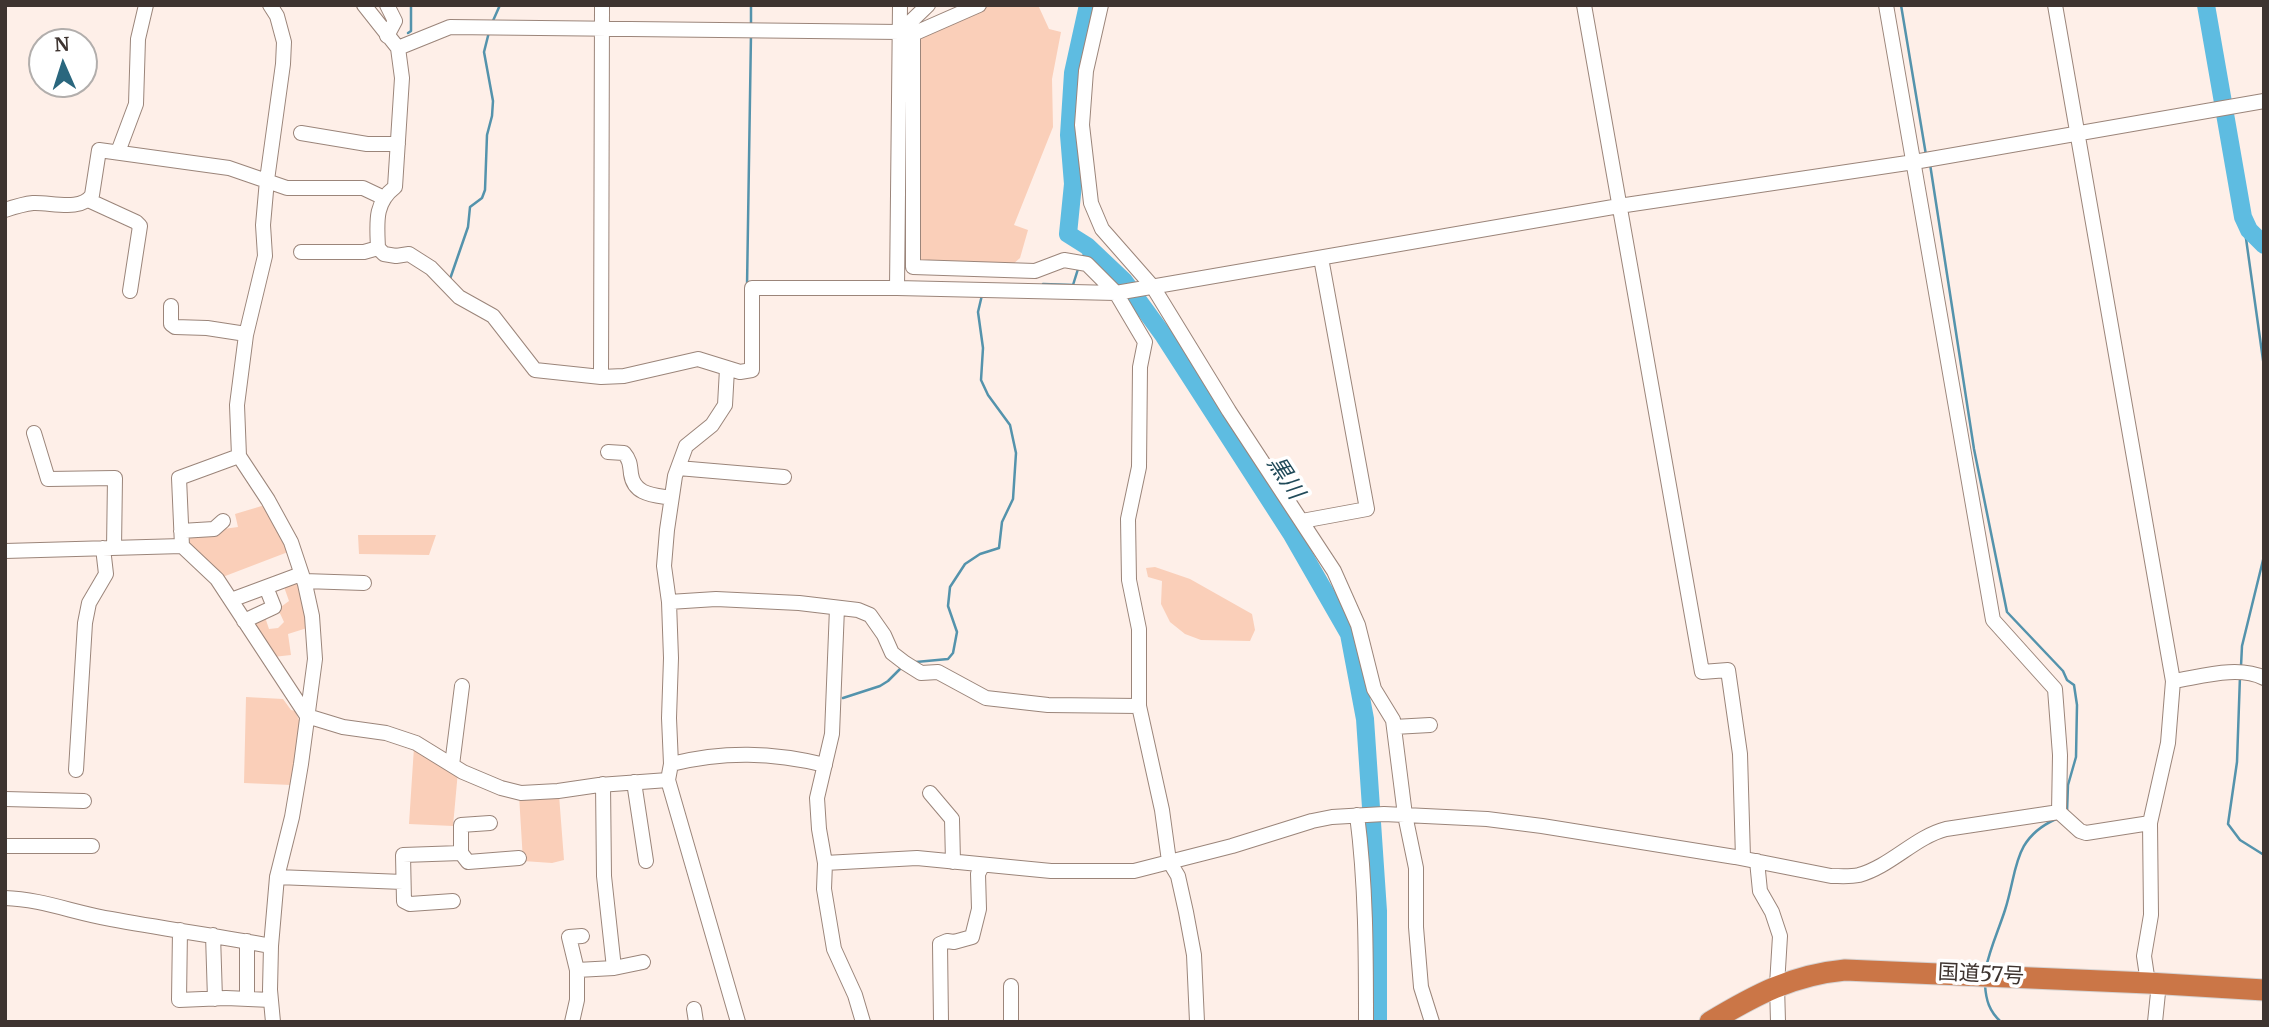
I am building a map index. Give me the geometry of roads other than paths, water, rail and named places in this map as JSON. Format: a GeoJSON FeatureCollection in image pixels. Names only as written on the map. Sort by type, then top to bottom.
{"type":"FeatureCollection","features":[{"type":"Feature","properties":{"kind":"highway","name":"国道57号"},"geometry":{"type":"LineString","coordinates":[[1710,1022],[1777,985],[1813,974],[1845,970],[2264,990]]}},
{"type":"Feature","properties":{"kind":"street"},"geometry":{"type":"LineString","coordinates":[[118,152],[136,104],[138,39],[146,5]]}},
{"type":"Feature","properties":{"kind":"street"},"geometry":{"type":"LineString","coordinates":[[270,5],[277,16],[284,42],[267,180],[265,256],[246,334],[237,405],[239,456],[291,542],[312,616],[315,659],[294,803],[277,877],[271,946],[273,1022]]}},
{"type":"Feature","properties":{"kind":"street"},"geometry":{"type":"LineString","coordinates":[[364,5],[398,48],[402,78],[395,187],[382,197],[378,216],[378,248],[384,254],[409,254],[430,268],[460,298],[493,317],[535,370],[601,377],[624,376],[698,359],[740,372],[752,370],[752,288],[1116,293],[1619,206],[1914,162],[2264,101]]}},
{"type":"Feature","properties":{"kind":"street"},"geometry":{"type":"LineString","coordinates":[[387,5],[395,21],[387,36]]}},
{"type":"Feature","properties":{"kind":"street"},"geometry":{"type":"LineString","coordinates":[[601,377],[602,5]]}},
{"type":"Feature","properties":{"kind":"street"},"geometry":{"type":"LineString","coordinates":[[897,288],[900,5]]}},
{"type":"Feature","properties":{"kind":"street"},"geometry":{"type":"LineString","coordinates":[[398,48],[450,27],[900,33],[928,5]]}},
{"type":"Feature","properties":{"kind":"street"},"geometry":{"type":"LineString","coordinates":[[979,5],[913,34],[913,267],[1035,271],[1064,260],[1087,264],[1116,293],[1145,342],[1140,367],[1139,467],[1128,519],[1129,580],[1139,629],[1139,706],[1162,810],[1169,861],[1178,876],[1194,955],[1197,1022]]}},
{"type":"Feature","properties":{"kind":"street"},"geometry":{"type":"LineString","coordinates":[[1101,5],[1086,71],[1082,125],[1091,202],[1102,229],[1153,287],[1334,571],[1357,625],[1374,689],[1393,720],[1405,815],[1416,868],[1420,987],[1432,1022]]}},
{"type":"Feature","properties":{"kind":"street"},"geometry":{"type":"LineString","coordinates":[[1584,5],[1702,672],[1728,670],[1750,860],[1780,936],[1778,1022]]}},
{"type":"Feature","properties":{"kind":"street"},"geometry":{"type":"LineString","coordinates":[[1886,5],[1993,620],[2055,689],[2060,755],[2059,812],[2080,831],[2086,833],[2150,823]]}},
{"type":"Feature","properties":{"kind":"street"},"geometry":{"type":"LineString","coordinates":[[2054,5],[2173,681],[2168,743],[2150,823],[2151,915],[2144,956],[2154,983],[2155,1022]]}},
{"type":"Feature","properties":{"kind":"street"},"geometry":{"type":"LineString","coordinates":[[301,133],[367,144],[398,144]]}},
{"type":"Feature","properties":{"kind":"street"},"geometry":{"type":"LineString","coordinates":[[5,211],[31,203],[79,205],[88,200],[92,195],[99,150],[229,169],[287,188],[363,188],[382,197]]}},
{"type":"Feature","properties":{"kind":"street"},"geometry":{"type":"LineString","coordinates":[[88,200],[136,222],[139,226],[130,291]]}},
{"type":"Feature","properties":{"kind":"street"},"geometry":{"type":"LineString","coordinates":[[301,252],[364,252],[378,248]]}},
{"type":"Feature","properties":{"kind":"street"},"geometry":{"type":"LineString","coordinates":[[1302,521],[1367,509],[1321,258]]}},
{"type":"Feature","properties":{"kind":"street"},"geometry":{"type":"LineString","coordinates":[[171,306],[171,324],[174,327],[207,328],[246,334]]}},
{"type":"Feature","properties":{"kind":"street"},"geometry":{"type":"LineString","coordinates":[[727,369],[724,405],[712,425],[685,446],[671,498],[664,566],[669,602],[671,764],[668,780],[738,1022]]}},
{"type":"Feature","properties":{"kind":"street"},"geometry":{"type":"LineString","coordinates":[[34,433],[48,479],[115,478],[106,574],[89,603],[85,623],[76,770]]}},
{"type":"Feature","properties":{"kind":"street"},"geometry":{"type":"LineString","coordinates":[[608,452],[624,453],[630,459],[631,478],[636,488],[644,493],[671,498]]}},
{"type":"Feature","properties":{"kind":"street"},"geometry":{"type":"LineString","coordinates":[[239,456],[179,478],[182,538],[217,579],[307,716],[343,727],[386,733],[416,743],[452,765],[500,788],[521,793],[668,780]]}},
{"type":"Feature","properties":{"kind":"street"},"geometry":{"type":"LineString","coordinates":[[678,468],[784,477]]}},
{"type":"Feature","properties":{"kind":"street"},"geometry":{"type":"LineString","coordinates":[[5,551],[109,548],[182,538],[214,529],[223,521]]}},
{"type":"Feature","properties":{"kind":"street"},"geometry":{"type":"LineString","coordinates":[[230,600],[302,578],[364,583]]}},
{"type":"Feature","properties":{"kind":"street"},"geometry":{"type":"LineString","coordinates":[[244,621],[274,607],[266,587]]}},
{"type":"Feature","properties":{"kind":"street"},"geometry":{"type":"LineString","coordinates":[[669,602],[716,599],[799,603],[858,610],[870,615],[892,653],[905,663],[921,673],[938,672],[954,678],[986,698],[1048,705],[1139,706]]}},
{"type":"Feature","properties":{"kind":"street"},"geometry":{"type":"LineString","coordinates":[[837,608],[833,723],[817,798],[825,863],[824,890],[834,949],[855,995],[863,1022]]}},
{"type":"Feature","properties":{"kind":"street"},"geometry":{"type":"LineString","coordinates":[[2173,681],[2231,673],[2262,672]]}},
{"type":"Feature","properties":{"kind":"street"},"geometry":{"type":"LineString","coordinates":[[452,765],[462,686]]}},
{"type":"Feature","properties":{"kind":"street"},"geometry":{"type":"LineString","coordinates":[[1394,727],[1424,722]]}},
{"type":"Feature","properties":{"kind":"street"},"geometry":{"type":"LineString","coordinates":[[671,764],[724,754],[771,755],[825,765]]}},
{"type":"Feature","properties":{"kind":"street"},"geometry":{"type":"LineString","coordinates":[[634,782],[646,861]]}},
{"type":"Feature","properties":{"kind":"street"},"geometry":{"type":"LineString","coordinates":[[603,784],[604,876],[614,968]]}},
{"type":"Feature","properties":{"kind":"street"},"geometry":{"type":"LineString","coordinates":[[930,793],[952,819],[953,862]]}},
{"type":"Feature","properties":{"kind":"street"},"geometry":{"type":"LineString","coordinates":[[5,799],[84,800]]}},
{"type":"Feature","properties":{"kind":"street"},"geometry":{"type":"LineString","coordinates":[[825,863],[917,858],[982,866],[1095,873],[1134,871],[1232,846],[1312,821],[1384,814],[1499,820],[1750,860],[1832,876],[1859,875],[1904,852],[1934,832],[2059,812]]}},
{"type":"Feature","properties":{"kind":"street"},"geometry":{"type":"LineString","coordinates":[[1357,815],[1365,901],[1366,1022]]}},
{"type":"Feature","properties":{"kind":"street"},"geometry":{"type":"LineString","coordinates":[[490,823],[461,825],[461,853],[468,862],[519,858]]}},
{"type":"Feature","properties":{"kind":"street"},"geometry":{"type":"LineString","coordinates":[[5,846],[92,846]]}},
{"type":"Feature","properties":{"kind":"street"},"geometry":{"type":"LineString","coordinates":[[453,901],[410,904],[404,901],[403,855],[461,853]]}},
{"type":"Feature","properties":{"kind":"street"},"geometry":{"type":"LineString","coordinates":[[941,1022],[940,944],[947,940],[954,942],[972,937],[979,909],[978,874],[982,866]]}},
{"type":"Feature","properties":{"kind":"street"},"geometry":{"type":"LineString","coordinates":[[277,877],[403,883]]}},
{"type":"Feature","properties":{"kind":"street"},"geometry":{"type":"LineString","coordinates":[[5,898],[34,900],[61,909],[271,946]]}},
{"type":"Feature","properties":{"kind":"street"},"geometry":{"type":"LineString","coordinates":[[180,930],[180,1000],[271,1000]]}},
{"type":"Feature","properties":{"kind":"street"},"geometry":{"type":"LineString","coordinates":[[212,935],[215,999]]}},
{"type":"Feature","properties":{"kind":"street"},"geometry":{"type":"LineString","coordinates":[[572,1022],[577,1000],[577,970],[569,937],[582,936]]}},
{"type":"Feature","properties":{"kind":"street"},"geometry":{"type":"LineString","coordinates":[[247,941],[247,999]]}},
{"type":"Feature","properties":{"kind":"street"},"geometry":{"type":"LineString","coordinates":[[577,970],[614,968],[643,962]]}},
{"type":"Feature","properties":{"kind":"street"},"geometry":{"type":"LineString","coordinates":[[1011,986],[1011,1022]]}},
{"type":"Feature","properties":{"kind":"waterway"},"geometry":{"type":"LineString","coordinates":[[408,33],[411,31],[411,5]]}},
{"type":"Feature","properties":{"kind":"waterway"},"geometry":{"type":"LineString","coordinates":[[492,23],[500,5]]}},
{"type":"Feature","properties":{"kind":"waterway"},"geometry":{"type":"LineString","coordinates":[[751,5],[751,24]]}},
{"type":"Feature","properties":{"kind":"waterway","name":"黒川"},"geometry":{"type":"LineString","coordinates":[[1088,5],[1073,73],[1069,135],[1073,184],[1068,234],[1087,246],[1124,281],[1164,336],[1291,533],[1349,634],[1365,719],[1378,911],[1378,1022]]}},
{"type":"Feature","properties":{"kind":"waterway"},"geometry":{"type":"LineString","coordinates":[[1901,5],[1926,155]]}},
{"type":"Feature","properties":{"kind":"waterway"},"geometry":{"type":"LineString","coordinates":[[2206,5],[2243,217],[2249,230],[2264,245]]}},
{"type":"Feature","properties":{"kind":"waterway"},"geometry":{"type":"LineString","coordinates":[[450,279],[468,227],[470,207],[482,198],[485,190],[487,135],[493,101],[484,52],[489,32]]}},
{"type":"Feature","properties":{"kind":"waterway"},"geometry":{"type":"LineString","coordinates":[[747,287],[751,34]]}},
{"type":"Feature","properties":{"kind":"waterway"},"geometry":{"type":"LineString","coordinates":[[1930,164],[1974,449],[2007,612],[2074,685],[2077,705],[2076,757],[2068,785],[2067,812]]}},
{"type":"Feature","properties":{"kind":"waterway"},"geometry":{"type":"LineString","coordinates":[[2243,217],[2264,367]]}},
{"type":"Feature","properties":{"kind":"waterway"},"geometry":{"type":"LineString","coordinates":[[1083,257],[1087,246]]}},
{"type":"Feature","properties":{"kind":"waterway"},"geometry":{"type":"LineString","coordinates":[[1043,284],[1073,285],[1078,269]]}},
{"type":"Feature","properties":{"kind":"waterway"},"geometry":{"type":"LineString","coordinates":[[916,662],[948,659],[953,653],[957,632],[948,606],[950,587],[965,564],[980,554],[999,548],[1002,522],[1013,499],[1016,453],[1010,425],[988,395],[981,380],[983,348],[978,312],[982,295]]}},
{"type":"Feature","properties":{"kind":"waterway"},"geometry":{"type":"LineString","coordinates":[[2241,666],[2242,646],[2264,556]]}},
{"type":"Feature","properties":{"kind":"waterway"},"geometry":{"type":"LineString","coordinates":[[843,698],[880,686],[903,666]]}},
{"type":"Feature","properties":{"kind":"waterway"},"geometry":{"type":"LineString","coordinates":[[2240,676],[2237,762],[2228,824],[2240,840],[2264,855]]}},
{"type":"Feature","properties":{"kind":"waterway"},"geometry":{"type":"LineString","coordinates":[[1986,968],[2024,846],[2031,836],[2056,819]]}},
{"type":"Feature","properties":{"kind":"waterway"},"geometry":{"type":"LineString","coordinates":[[1985,985],[1989,1005],[2001,1022]]}}]}
